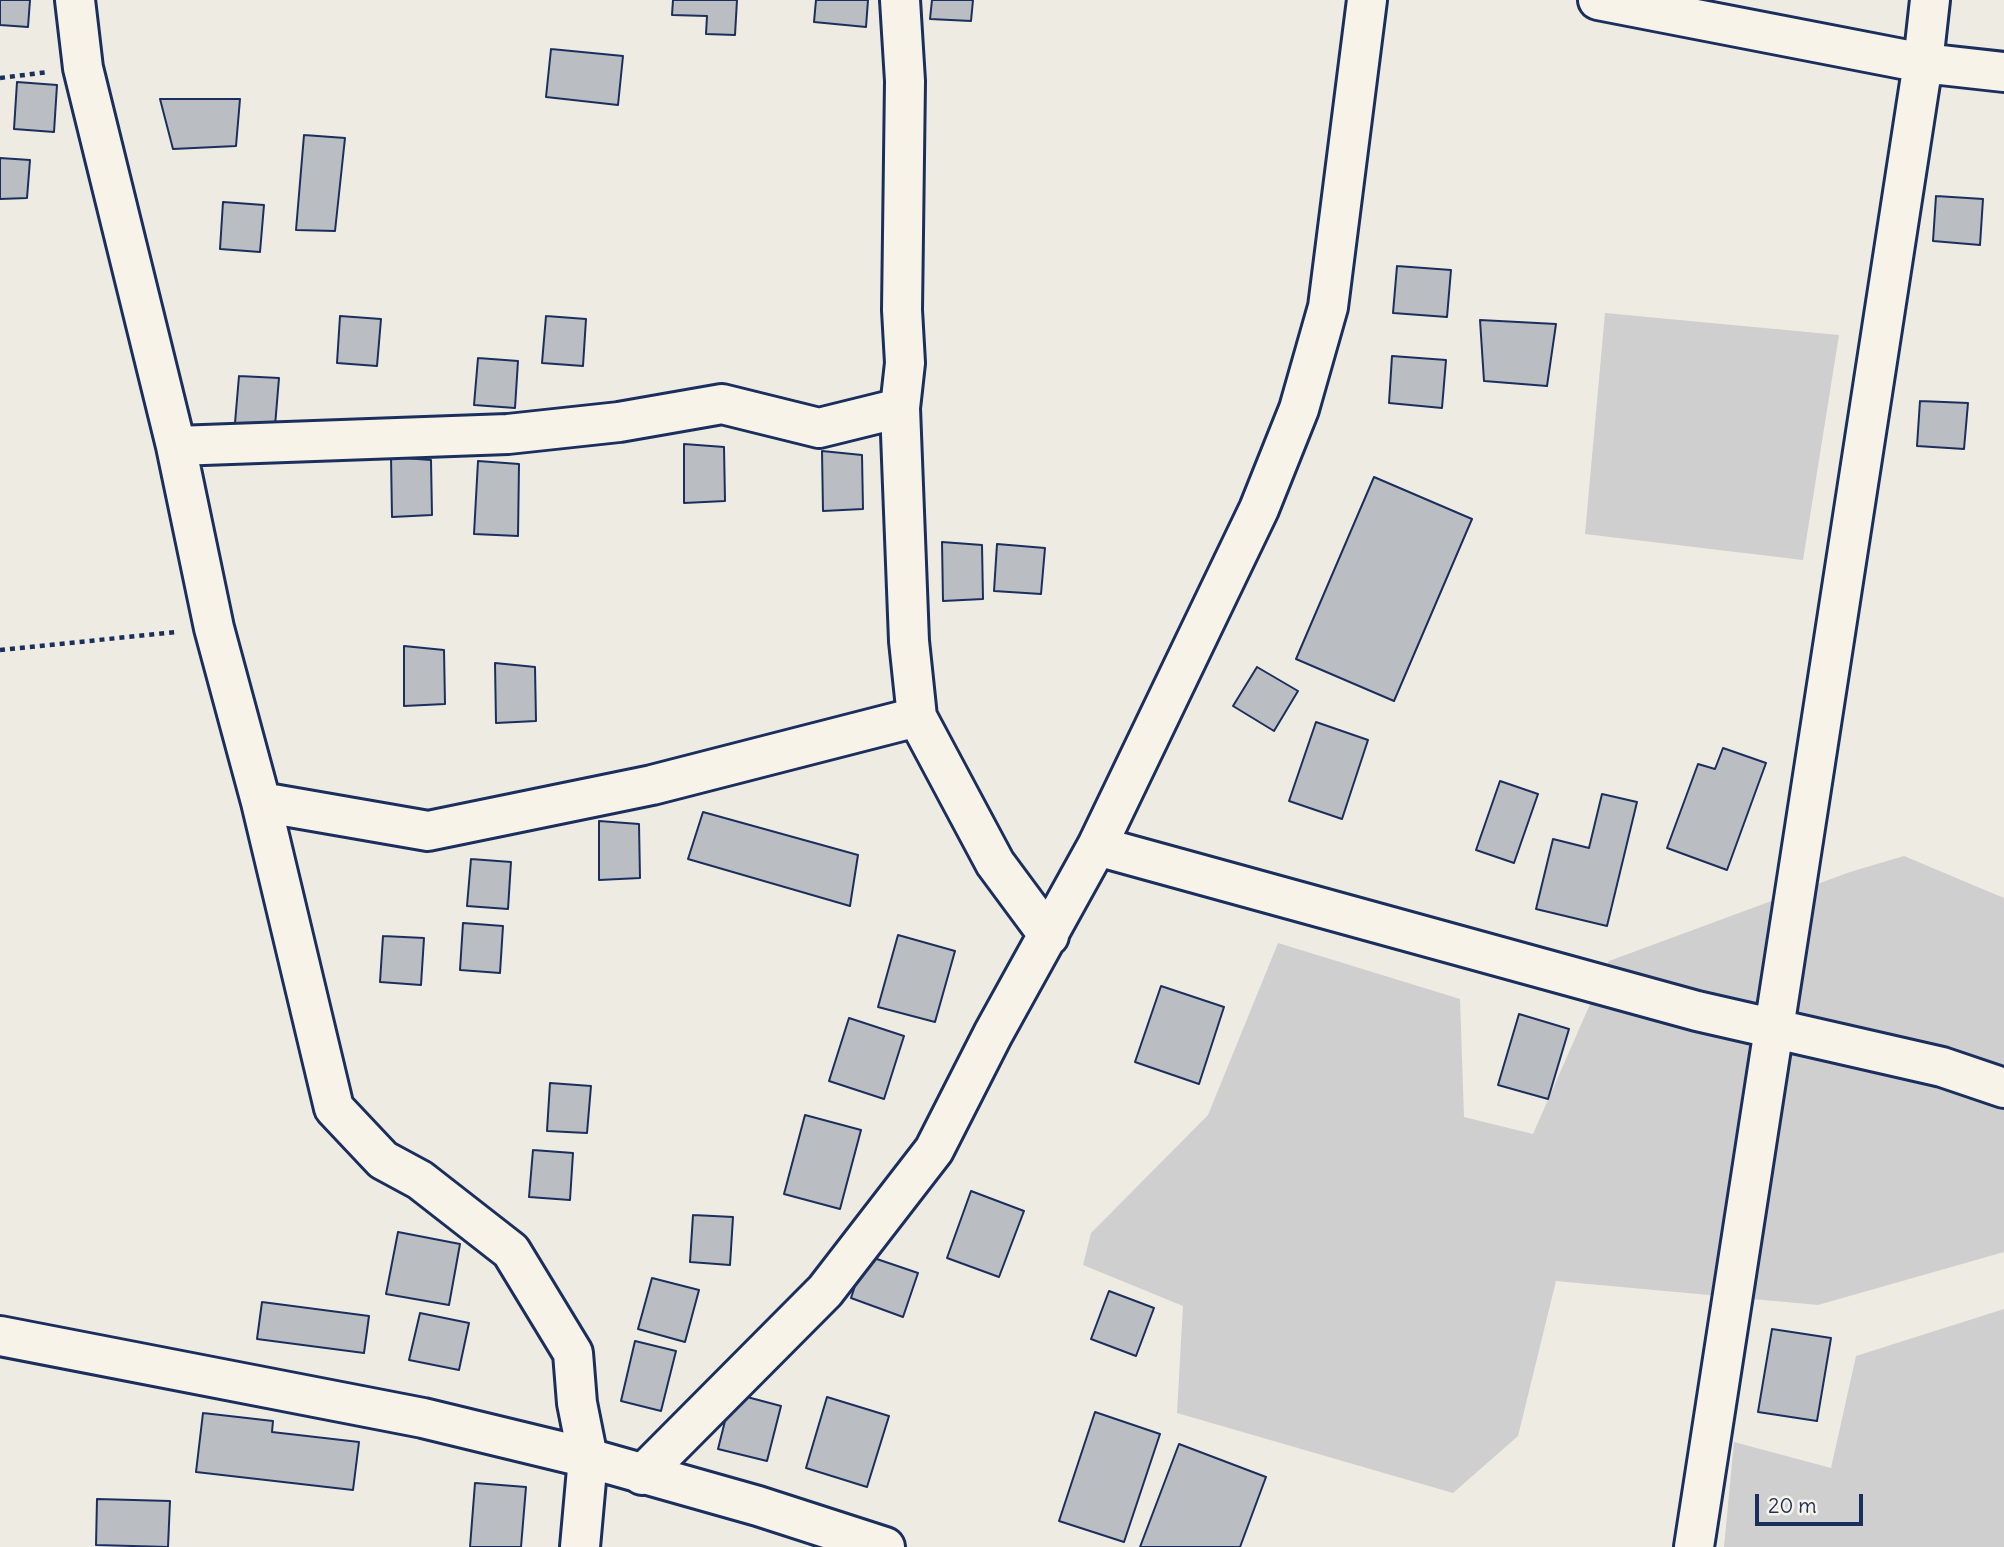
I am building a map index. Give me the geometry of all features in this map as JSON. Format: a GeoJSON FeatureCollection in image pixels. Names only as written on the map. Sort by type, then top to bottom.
{"type":"FeatureCollection","features":[{"type":"Feature","properties":{"kind":"street"},"geometry":{"type":"LineString","coordinates":[[75,0],[83,68],[176,446],[214,628],[261,802],[334,1108],[383,1160],[420,1180],[511,1251],[573,1353],[577,1403],[588,1458],[580,1547]]}},
{"type":"Feature","properties":{"kind":"street"},"geometry":{"type":"LineString","coordinates":[[900,0],[905,81],[902,310],[905,363],[900,408],[909,641],[917,717],[995,863],[1049,936]]}},
{"type":"Feature","properties":{"kind":"street"},"geometry":{"type":"LineString","coordinates":[[642,1475],[825,1291],[934,1150],[993,1034],[1097,846],[1259,509],[1299,409],[1328,307],[1367,0]]}},
{"type":"Feature","properties":{"kind":"street"},"geometry":{"type":"LineString","coordinates":[[1598,0],[1923,63],[2004,72]]}},
{"type":"Feature","properties":{"kind":"street"},"geometry":{"type":"LineString","coordinates":[[1694,1547],[1776,1027],[1923,63],[1930,0]]}},
{"type":"Feature","properties":{"kind":"street"},"geometry":{"type":"LineString","coordinates":[[176,446],[508,434],[619,422],[722,404],[819,428],[900,408]]}},
{"type":"Feature","properties":{"kind":"street"},"geometry":{"type":"LineString","coordinates":[[261,802],[428,831],[652,785],[917,717]]}},
{"type":"Feature","properties":{"kind":"street"},"geometry":{"type":"LineString","coordinates":[[1097,846],[1697,1011],[1942,1067],[2004,1088]]}},
{"type":"Feature","properties":{"kind":"street"},"geometry":{"type":"LineString","coordinates":[[0,1336],[205,1373],[423,1418],[588,1458],[758,1506],[885,1547]]}},
{"type":"Feature","properties":{"kind":"path"},"geometry":{"type":"LineString","coordinates":[[0,78],[83,68]]}},
{"type":"Feature","properties":{"kind":"path"},"geometry":{"type":"LineString","coordinates":[[0,650],[214,628]]}},
{"type":"Feature","properties":{"kind":"shaded area"},"geometry":{"type":"Polygon","coordinates":[[[1605,313],[1839,335],[1803,560],[1585,534],[1605,313]]]}},
{"type":"Feature","properties":{"kind":"shaded area"},"geometry":{"type":"Polygon","coordinates":[[[1904,856],[2004,898],[2004,1252],[1818,1305],[1556,1281],[1518,1436],[1453,1493],[1177,1413],[1183,1306],[1083,1265],[1091,1233],[1208,1115],[1278,943],[1460,999],[1464,1117],[1533,1134],[1609,961],[1850,872],[1904,856]]]}},
{"type":"Feature","properties":{"kind":"shaded area"},"geometry":{"type":"Polygon","coordinates":[[[2004,1309],[2004,1547],[1724,1547],[1734,1442],[1831,1468],[1856,1356],[2004,1309]]]}},
{"type":"Feature","properties":{"kind":"building"},"geometry":{"type":"Polygon","coordinates":[[[0,0],[30,0],[28,27],[0,25],[0,0]]]}},
{"type":"Feature","properties":{"kind":"building"},"geometry":{"type":"Polygon","coordinates":[[[673,0],[737,0],[735,35],[706,34],[707,16],[672,15],[673,0]]]}},
{"type":"Feature","properties":{"kind":"building"},"geometry":{"type":"Polygon","coordinates":[[[816,0],[868,0],[866,27],[814,22],[816,0]]]}},
{"type":"Feature","properties":{"kind":"building"},"geometry":{"type":"Polygon","coordinates":[[[932,0],[973,0],[971,21],[930,19],[932,0]]]}},
{"type":"Feature","properties":{"kind":"building"},"geometry":{"type":"Polygon","coordinates":[[[551,49],[623,56],[618,105],[546,97],[551,49]]]}},
{"type":"Feature","properties":{"kind":"building"},"geometry":{"type":"Polygon","coordinates":[[[17,82],[57,85],[54,132],[14,129],[17,82]]]}},
{"type":"Feature","properties":{"kind":"building"},"geometry":{"type":"Polygon","coordinates":[[[160,99],[240,99],[236,146],[173,149],[160,99]]]}},
{"type":"Feature","properties":{"kind":"building"},"geometry":{"type":"Polygon","coordinates":[[[304,135],[345,138],[335,231],[296,230],[304,135]]]}},
{"type":"Feature","properties":{"kind":"building"},"geometry":{"type":"Polygon","coordinates":[[[0,158],[30,160],[27,198],[0,199],[0,158]]]}},
{"type":"Feature","properties":{"kind":"building"},"geometry":{"type":"Polygon","coordinates":[[[1936,196],[1983,199],[1980,245],[1933,241],[1936,196]]]}},
{"type":"Feature","properties":{"kind":"building"},"geometry":{"type":"Polygon","coordinates":[[[223,202],[264,205],[260,252],[220,249],[223,202]]]}},
{"type":"Feature","properties":{"kind":"building"},"geometry":{"type":"Polygon","coordinates":[[[1397,266],[1451,270],[1447,317],[1393,313],[1397,266]]]}},
{"type":"Feature","properties":{"kind":"building"},"geometry":{"type":"Polygon","coordinates":[[[340,316],[381,319],[377,366],[337,363],[340,316]]]}},
{"type":"Feature","properties":{"kind":"building"},"geometry":{"type":"Polygon","coordinates":[[[546,316],[586,319],[583,366],[542,363],[546,316]]]}},
{"type":"Feature","properties":{"kind":"building"},"geometry":{"type":"Polygon","coordinates":[[[1480,320],[1556,324],[1547,386],[1484,381],[1480,320]]]}},
{"type":"Feature","properties":{"kind":"building"},"geometry":{"type":"Polygon","coordinates":[[[1392,356],[1446,360],[1442,408],[1389,403],[1392,356]]]}},
{"type":"Feature","properties":{"kind":"building"},"geometry":{"type":"Polygon","coordinates":[[[478,358],[518,361],[515,408],[474,405],[478,358]]]}},
{"type":"Feature","properties":{"kind":"building"},"geometry":{"type":"Polygon","coordinates":[[[239,376],[279,378],[275,426],[235,423],[239,376]]]}},
{"type":"Feature","properties":{"kind":"building"},"geometry":{"type":"Polygon","coordinates":[[[1920,401],[1968,403],[1964,449],[1917,446],[1920,401]]]}},
{"type":"Feature","properties":{"kind":"building"},"geometry":{"type":"Polygon","coordinates":[[[684,444],[724,447],[725,501],[684,503],[684,444]]]}},
{"type":"Feature","properties":{"kind":"building"},"geometry":{"type":"Polygon","coordinates":[[[822,451],[862,455],[863,509],[823,511],[822,451]]]}},
{"type":"Feature","properties":{"kind":"building"},"geometry":{"type":"Polygon","coordinates":[[[391,457],[431,460],[432,515],[392,517],[391,457]]]}},
{"type":"Feature","properties":{"kind":"building"},"geometry":{"type":"Polygon","coordinates":[[[478,461],[519,464],[518,536],[474,534],[478,461]]]}},
{"type":"Feature","properties":{"kind":"building"},"geometry":{"type":"Polygon","coordinates":[[[1374,477],[1472,519],[1394,701],[1296,659],[1374,477]]]}},
{"type":"Feature","properties":{"kind":"building"},"geometry":{"type":"Polygon","coordinates":[[[942,542],[982,545],[983,599],[943,601],[942,542]]]}},
{"type":"Feature","properties":{"kind":"building"},"geometry":{"type":"Polygon","coordinates":[[[997,544],[1045,548],[1041,594],[994,591],[997,544]]]}},
{"type":"Feature","properties":{"kind":"building"},"geometry":{"type":"Polygon","coordinates":[[[404,646],[444,650],[445,704],[404,706],[404,646]]]}},
{"type":"Feature","properties":{"kind":"building"},"geometry":{"type":"Polygon","coordinates":[[[495,663],[535,667],[536,721],[496,723],[495,663]]]}},
{"type":"Feature","properties":{"kind":"building"},"geometry":{"type":"Polygon","coordinates":[[[1257,667],[1298,691],[1274,731],[1233,706],[1257,667]]]}},
{"type":"Feature","properties":{"kind":"building"},"geometry":{"type":"Polygon","coordinates":[[[1316,722],[1368,740],[1342,819],[1289,801],[1316,722]]]}},
{"type":"Feature","properties":{"kind":"building"},"geometry":{"type":"Polygon","coordinates":[[[1723,748],[1766,763],[1727,870],[1667,848],[1698,764],[1715,769],[1723,748]]]}},
{"type":"Feature","properties":{"kind":"building"},"geometry":{"type":"Polygon","coordinates":[[[1500,781],[1538,794],[1514,863],[1476,850],[1500,781]]]}},
{"type":"Feature","properties":{"kind":"building"},"geometry":{"type":"Polygon","coordinates":[[[1602,794],[1637,802],[1607,926],[1536,909],[1553,839],[1589,848],[1602,794]]]}},
{"type":"Feature","properties":{"kind":"building"},"geometry":{"type":"Polygon","coordinates":[[[703,812],[858,855],[850,906],[688,859],[703,812]]]}},
{"type":"Feature","properties":{"kind":"building"},"geometry":{"type":"Polygon","coordinates":[[[599,821],[639,824],[640,878],[599,880],[599,821]]]}},
{"type":"Feature","properties":{"kind":"building"},"geometry":{"type":"Polygon","coordinates":[[[471,859],[511,862],[508,909],[467,906],[471,859]]]}},
{"type":"Feature","properties":{"kind":"building"},"geometry":{"type":"Polygon","coordinates":[[[463,923],[503,926],[500,973],[460,970],[463,923]]]}},
{"type":"Feature","properties":{"kind":"building"},"geometry":{"type":"Polygon","coordinates":[[[898,935],[955,951],[935,1022],[878,1007],[898,935]]]}},
{"type":"Feature","properties":{"kind":"building"},"geometry":{"type":"Polygon","coordinates":[[[383,936],[424,938],[421,985],[380,982],[383,936]]]}},
{"type":"Feature","properties":{"kind":"building"},"geometry":{"type":"Polygon","coordinates":[[[1161,986],[1224,1007],[1199,1084],[1135,1062],[1161,986]]]}},
{"type":"Feature","properties":{"kind":"building"},"geometry":{"type":"Polygon","coordinates":[[[1519,1014],[1569,1029],[1548,1099],[1498,1085],[1519,1014]]]}},
{"type":"Feature","properties":{"kind":"building"},"geometry":{"type":"Polygon","coordinates":[[[849,1018],[904,1036],[884,1099],[829,1081],[849,1018]]]}},
{"type":"Feature","properties":{"kind":"building"},"geometry":{"type":"Polygon","coordinates":[[[550,1083],[591,1086],[587,1133],[547,1131],[550,1083]]]}},
{"type":"Feature","properties":{"kind":"building"},"geometry":{"type":"Polygon","coordinates":[[[805,1115],[861,1130],[840,1209],[784,1194],[805,1115]]]}},
{"type":"Feature","properties":{"kind":"building"},"geometry":{"type":"Polygon","coordinates":[[[533,1150],[573,1153],[570,1200],[529,1197],[533,1150]]]}},
{"type":"Feature","properties":{"kind":"building"},"geometry":{"type":"Polygon","coordinates":[[[971,1191],[1024,1211],[999,1277],[947,1258],[971,1191]]]}},
{"type":"Feature","properties":{"kind":"building"},"geometry":{"type":"Polygon","coordinates":[[[693,1215],[733,1217],[730,1265],[690,1262],[693,1215]]]}},
{"type":"Feature","properties":{"kind":"building"},"geometry":{"type":"Polygon","coordinates":[[[398,1232],[460,1244],[449,1305],[386,1294],[398,1232]]]}},
{"type":"Feature","properties":{"kind":"building"},"geometry":{"type":"Polygon","coordinates":[[[865,1255],[918,1273],[903,1317],[851,1298],[865,1255]]]}},
{"type":"Feature","properties":{"kind":"building"},"geometry":{"type":"Polygon","coordinates":[[[652,1278],[699,1290],[685,1342],[638,1329],[652,1278]]]}},
{"type":"Feature","properties":{"kind":"building"},"geometry":{"type":"Polygon","coordinates":[[[1109,1291],[1154,1308],[1136,1356],[1091,1339],[1109,1291]]]}},
{"type":"Feature","properties":{"kind":"building"},"geometry":{"type":"Polygon","coordinates":[[[262,1302],[369,1316],[364,1353],[257,1339],[262,1302]]]}},
{"type":"Feature","properties":{"kind":"building"},"geometry":{"type":"Polygon","coordinates":[[[420,1313],[469,1323],[459,1370],[409,1360],[420,1313]]]}},
{"type":"Feature","properties":{"kind":"building"},"geometry":{"type":"Polygon","coordinates":[[[1772,1329],[1831,1338],[1817,1421],[1758,1412],[1772,1329]]]}},
{"type":"Feature","properties":{"kind":"building"},"geometry":{"type":"Polygon","coordinates":[[[635,1341],[676,1351],[661,1411],[621,1401],[635,1341]]]}},
{"type":"Feature","properties":{"kind":"building"},"geometry":{"type":"Polygon","coordinates":[[[732,1393],[781,1406],[767,1461],[718,1449],[732,1393]]]}},
{"type":"Feature","properties":{"kind":"building"},"geometry":{"type":"Polygon","coordinates":[[[827,1397],[889,1416],[867,1487],[806,1468],[827,1397]]]}},
{"type":"Feature","properties":{"kind":"building"},"geometry":{"type":"Polygon","coordinates":[[[1095,1412],[1160,1434],[1124,1542],[1059,1521],[1095,1412]]]}},
{"type":"Feature","properties":{"kind":"building"},"geometry":{"type":"Polygon","coordinates":[[[203,1413],[273,1421],[272,1432],[359,1442],[353,1490],[196,1472],[203,1413]]]}},
{"type":"Feature","properties":{"kind":"building"},"geometry":{"type":"Polygon","coordinates":[[[1179,1444],[1266,1477],[1240,1547],[1140,1547],[1179,1444]]]}},
{"type":"Feature","properties":{"kind":"building"},"geometry":{"type":"Polygon","coordinates":[[[475,1483],[526,1487],[521,1547],[470,1547],[475,1483]]]}},
{"type":"Feature","properties":{"kind":"building"},"geometry":{"type":"Polygon","coordinates":[[[97,1499],[170,1501],[168,1547],[96,1545],[97,1499]]]}}]}
